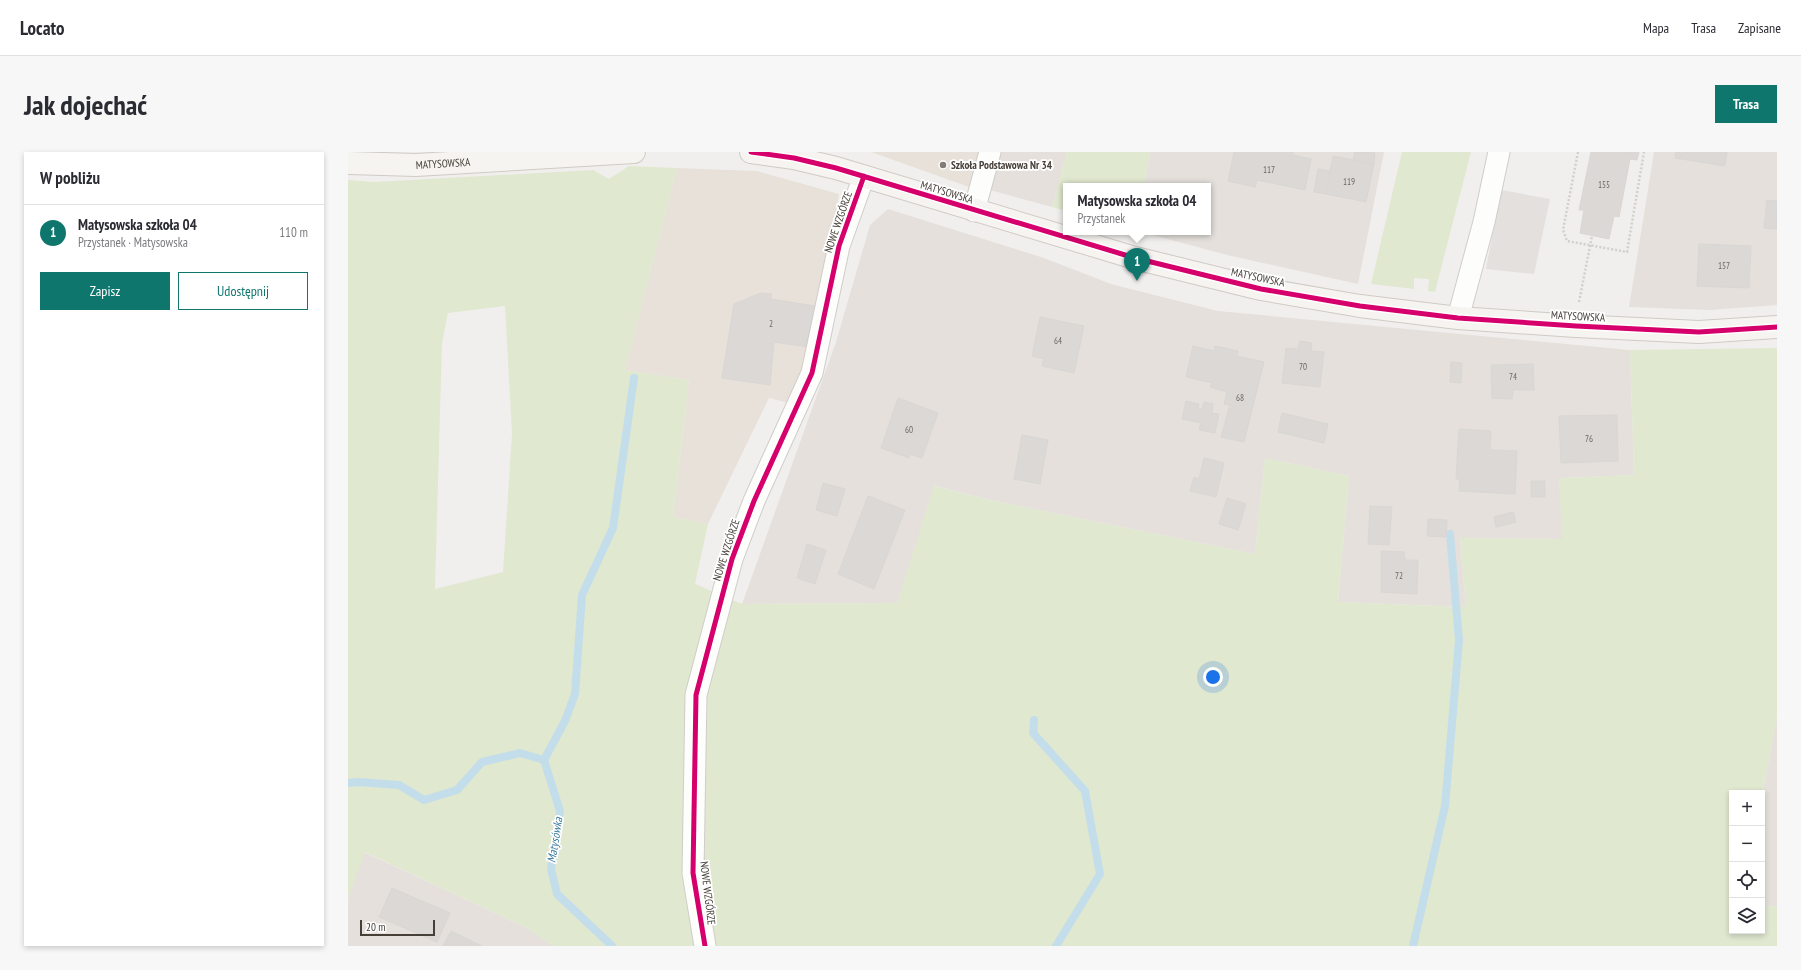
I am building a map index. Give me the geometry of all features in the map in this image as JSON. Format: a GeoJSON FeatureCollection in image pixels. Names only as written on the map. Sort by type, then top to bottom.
{"type":"FeatureCollection","features":[{"type":"Feature","properties":{"kind":"street","name":"MATYSOWSKA"},"geometry":{"type":"LineString","coordinates":[[348,163],[416,165],[634,152]]}},
{"type":"Feature","properties":{"kind":"street","name":"MATYSOWSKA"},"geometry":{"type":"LineString","coordinates":[[751,152],[800,159],[864,176],[974,211],[1135,258],[1261,289],[1360,306],[1458,318],[1576,326],[1699,332],[1777,327]]}},
{"type":"Feature","properties":{"kind":"street"},"geometry":{"type":"LineString","coordinates":[[974,211],[990,152]]}},
{"type":"Feature","properties":{"kind":"street"},"geometry":{"type":"LineString","coordinates":[[1458,318],[1484,222],[1499,152]]}},
{"type":"Feature","properties":{"kind":"street","name":"NOWE WZGÓRZE"},"geometry":{"type":"LineString","coordinates":[[705,946],[693,873],[696,695],[732,559],[754,501],[812,373],[839,246],[864,176]]}},
{"type":"Feature","properties":{"kind":"path"},"geometry":{"type":"LineString","coordinates":[[1578,152],[1563,230],[1567,241],[1627,252],[1644,152]]}},
{"type":"Feature","properties":{"kind":"path"},"geometry":{"type":"LineString","coordinates":[[1578,310],[1592,236]]}},
{"type":"Feature","properties":{"kind":"shaded area","name":"Szkoła Podstawowa Nr 34"},"geometry":{"type":"Polygon","coordinates":[[[871,152],[983,152],[977,178],[969,187],[871,152]]]}},
{"type":"Feature","properties":{"kind":"shaded area"},"geometry":{"type":"Polygon","coordinates":[[[998,152],[1067,152],[1052,207],[990,190],[998,152]]]}},
{"type":"Feature","properties":{"kind":"shaded area"},"geometry":{"type":"Polygon","coordinates":[[[1150,152],[1384,152],[1358,284],[1231,256],[1152,235],[1211,235],[1211,183],[1145,183],[1150,152]]]}},
{"type":"Feature","properties":{"kind":"shaded area"},"geometry":{"type":"Polygon","coordinates":[[[1654,152],[1777,152],[1777,305],[1710,310],[1629,307],[1654,152]]]}},
{"type":"Feature","properties":{"kind":"shaded area"},"geometry":{"type":"Polygon","coordinates":[[[677,168],[757,171],[839,194],[814,343],[789,403],[769,398],[708,524],[673,517],[689,380],[625,370],[677,168]]]}},
{"type":"Feature","properties":{"kind":"shaded area"},"geometry":{"type":"Polygon","coordinates":[[[1501,190],[1550,199],[1534,274],[1486,269],[1501,190]]]}},
{"type":"Feature","properties":{"kind":"shaded area"},"geometry":{"type":"Polygon","coordinates":[[[888,209],[1044,258],[1111,284],[1218,311],[1630,350],[1634,475],[1559,478],[1563,539],[1460,538],[1466,607],[1338,602],[1349,476],[1265,458],[1255,554],[994,501],[935,486],[897,603],[742,604],[836,342],[870,225],[888,209]]]}},
{"type":"Feature","properties":{"kind":"shaded area"},"geometry":{"type":"Polygon","coordinates":[[[1777,717],[1777,907],[1765,905],[1765,790],[1763,790],[1777,717]]]}},
{"type":"Feature","properties":{"kind":"shaded area"},"geometry":{"type":"Polygon","coordinates":[[[364,852],[527,928],[553,946],[348,946],[348,900],[364,852]]]}},
{"type":"Feature","properties":{"kind":"green space"},"geometry":{"type":"Polygon","coordinates":[[[1067,152],[1150,152],[1145,183],[1063,183],[1063,210],[1052,207],[1067,152]]]}},
{"type":"Feature","properties":{"kind":"green space"},"geometry":{"type":"Polygon","coordinates":[[[1402,152],[1471,152],[1435,292],[1428,291],[1429,279],[1414,278],[1414,289],[1371,284],[1402,152]]]}},
{"type":"Feature","properties":{"kind":"green space"},"geometry":{"type":"Polygon","coordinates":[[[629,166],[677,168],[625,370],[689,380],[673,517],[708,524],[695,584],[742,604],[897,603],[934,486],[994,501],[1255,554],[1265,458],[1349,476],[1338,602],[1466,607],[1460,538],[1562,539],[1559,478],[1634,475],[1630,350],[1777,348],[1777,717],[1763,790],[1729,790],[1729,934],[1765,934],[1765,905],[1777,907],[1777,946],[553,946],[527,928],[365,852],[348,900],[348,180],[374,182],[593,170],[609,179],[629,166]],[[505,306],[448,313],[442,343],[435,589],[503,572],[512,434],[505,306]]]}},
{"type":"Feature","properties":{"kind":"building"},"geometry":{"type":"Polygon","coordinates":[[[1234,152],[1293,152],[1293,155],[1311,159],[1305,190],[1257,180],[1255,187],[1228,181],[1234,152]]]}},
{"type":"Feature","properties":{"kind":"building"},"geometry":{"type":"Polygon","coordinates":[[[1355,152],[1375,153],[1374,164],[1353,160],[1355,152]]]}},
{"type":"Feature","properties":{"kind":"building"},"geometry":{"type":"Polygon","coordinates":[[[1591,152],[1639,152],[1637,160],[1630,159],[1619,217],[1614,216],[1609,239],[1580,233],[1584,210],[1579,210],[1591,152]]]}},
{"type":"Feature","properties":{"kind":"building"},"geometry":{"type":"Polygon","coordinates":[[[1676,152],[1727,152],[1725,166],[1675,158],[1676,152]]]}},
{"type":"Feature","properties":{"kind":"building"},"geometry":{"type":"Polygon","coordinates":[[[1333,156],[1374,164],[1366,202],[1326,194],[1333,156]]]}},
{"type":"Feature","properties":{"kind":"building"},"geometry":{"type":"Polygon","coordinates":[[[1318,169],[1330,171],[1326,194],[1314,192],[1318,169]]]}},
{"type":"Feature","properties":{"kind":"building"},"geometry":{"type":"Polygon","coordinates":[[[1767,200],[1777,201],[1777,229],[1764,228],[1767,200]]]}},
{"type":"Feature","properties":{"kind":"building"},"geometry":{"type":"Polygon","coordinates":[[[1699,244],[1751,246],[1749,288],[1697,286],[1699,244]]]}},
{"type":"Feature","properties":{"kind":"building"},"geometry":{"type":"Polygon","coordinates":[[[761,293],[772,294],[770,299],[815,306],[808,347],[774,342],[770,385],[722,378],[734,304],[761,293]]]}},
{"type":"Feature","properties":{"kind":"building"},"geometry":{"type":"Polygon","coordinates":[[[1040,317],[1084,326],[1074,373],[1042,366],[1044,359],[1032,356],[1040,317]]]}},
{"type":"Feature","properties":{"kind":"building"},"geometry":{"type":"Polygon","coordinates":[[[1300,341],[1312,343],[1311,351],[1324,352],[1320,387],[1282,383],[1286,348],[1298,349],[1300,341]]]}},
{"type":"Feature","properties":{"kind":"building"},"geometry":{"type":"Polygon","coordinates":[[[1193,346],[1214,351],[1215,346],[1238,351],[1237,356],[1264,362],[1244,442],[1221,437],[1230,405],[1224,404],[1227,392],[1210,387],[1212,383],[1186,377],[1193,346]]]}},
{"type":"Feature","properties":{"kind":"building"},"geometry":{"type":"Polygon","coordinates":[[[1451,362],[1462,363],[1461,383],[1450,382],[1451,362]]]}},
{"type":"Feature","properties":{"kind":"building"},"geometry":{"type":"Polygon","coordinates":[[[1533,364],[1534,390],[1513,390],[1512,399],[1492,398],[1491,365],[1533,364]]]}},
{"type":"Feature","properties":{"kind":"building"},"geometry":{"type":"Polygon","coordinates":[[[898,398],[938,413],[922,458],[910,454],[909,458],[881,448],[898,398]]]}},
{"type":"Feature","properties":{"kind":"building"},"geometry":{"type":"Polygon","coordinates":[[[1186,401],[1199,404],[1198,408],[1202,409],[1204,402],[1213,404],[1212,413],[1219,414],[1215,433],[1199,430],[1201,423],[1182,419],[1186,401]]]}},
{"type":"Feature","properties":{"kind":"building"},"geometry":{"type":"Polygon","coordinates":[[[1282,413],[1328,424],[1324,443],[1278,432],[1282,413]]]}},
{"type":"Feature","properties":{"kind":"building"},"geometry":{"type":"Polygon","coordinates":[[[1617,415],[1618,461],[1561,463],[1559,416],[1617,415]]]}},
{"type":"Feature","properties":{"kind":"building"},"geometry":{"type":"Polygon","coordinates":[[[1459,429],[1491,431],[1490,450],[1517,451],[1515,494],[1459,491],[1460,479],[1456,479],[1459,429]]]}},
{"type":"Feature","properties":{"kind":"building"},"geometry":{"type":"Polygon","coordinates":[[[1022,435],[1048,440],[1040,484],[1014,479],[1022,435]]]}},
{"type":"Feature","properties":{"kind":"building"},"geometry":{"type":"Polygon","coordinates":[[[1204,458],[1224,463],[1216,497],[1190,491],[1194,477],[1199,479],[1204,458]]]}},
{"type":"Feature","properties":{"kind":"building"},"geometry":{"type":"Polygon","coordinates":[[[1531,481],[1545,481],[1545,497],[1531,497],[1531,481]]]}},
{"type":"Feature","properties":{"kind":"building"},"geometry":{"type":"Polygon","coordinates":[[[823,483],[845,489],[837,516],[816,510],[823,483]]]}},
{"type":"Feature","properties":{"kind":"building"},"geometry":{"type":"Polygon","coordinates":[[[868,496],[905,510],[874,589],[838,574],[868,496]]]}},
{"type":"Feature","properties":{"kind":"building"},"geometry":{"type":"Polygon","coordinates":[[[1227,498],[1246,504],[1238,530],[1219,524],[1227,498]]]}},
{"type":"Feature","properties":{"kind":"building"},"geometry":{"type":"Polygon","coordinates":[[[1370,506],[1392,507],[1389,545],[1368,544],[1370,506]]]}},
{"type":"Feature","properties":{"kind":"building"},"geometry":{"type":"Polygon","coordinates":[[[1513,512],[1516,522],[1496,527],[1494,517],[1513,512]]]}},
{"type":"Feature","properties":{"kind":"building"},"geometry":{"type":"Polygon","coordinates":[[[1428,519],[1447,520],[1446,537],[1427,536],[1428,519]]]}},
{"type":"Feature","properties":{"kind":"building"},"geometry":{"type":"Polygon","coordinates":[[[807,544],[826,550],[815,584],[797,578],[807,544]]]}},
{"type":"Feature","properties":{"kind":"building"},"geometry":{"type":"Polygon","coordinates":[[[1381,551],[1404,552],[1405,560],[1418,560],[1417,594],[1381,592],[1381,551]]]}},
{"type":"Feature","properties":{"kind":"building"},"geometry":{"type":"Polygon","coordinates":[[[392,888],[450,913],[437,942],[379,917],[392,888]]]}},
{"type":"Feature","properties":{"kind":"building"},"geometry":{"type":"Polygon","coordinates":[[[451,931],[482,946],[443,946],[451,931]]]}},
{"type":"Feature","properties":{"kind":"waterway"},"geometry":{"type":"LineString","coordinates":[[544,760],[565,721],[575,694],[582,595],[613,528],[634,378]]}},
{"type":"Feature","properties":{"kind":"waterway"},"geometry":{"type":"LineString","coordinates":[[1413,946],[1445,806],[1459,640],[1450,534]]}},
{"type":"Feature","properties":{"kind":"waterway"},"geometry":{"type":"LineString","coordinates":[[1034,720],[1033,733],[1085,791],[1100,874],[1056,946]]}},
{"type":"Feature","properties":{"kind":"waterway","name":"Matysówka"},"geometry":{"type":"LineString","coordinates":[[348,783],[358,782],[399,785],[424,800],[457,790],[482,762],[520,753],[544,760],[560,811],[551,869],[557,894],[612,946]]}},
{"type":"Feature","properties":{"kind":"cycle path"},"geometry":{"type":"LineString","coordinates":[[751,152],[794,158],[836,168],[1135,258],[1261,289],[1360,306],[1458,318],[1576,326],[1699,332],[1777,327]]}},
{"type":"Feature","properties":{"kind":"cycle path"},"geometry":{"type":"LineString","coordinates":[[705,946],[693,873],[696,695],[732,559],[754,501],[812,373],[839,246],[864,176]]}},
{"type":"Feature","properties":{"kind":"place","name":"Szkoła Podstawowa Nr 34"},"geometry":{"type":"Point","coordinates":[943,165]}},
{"type":"Feature","properties":{"kind":"place","name":"Matysowska szkoła 04"},"geometry":{"type":"Point","coordinates":[1137,281]}}]}
